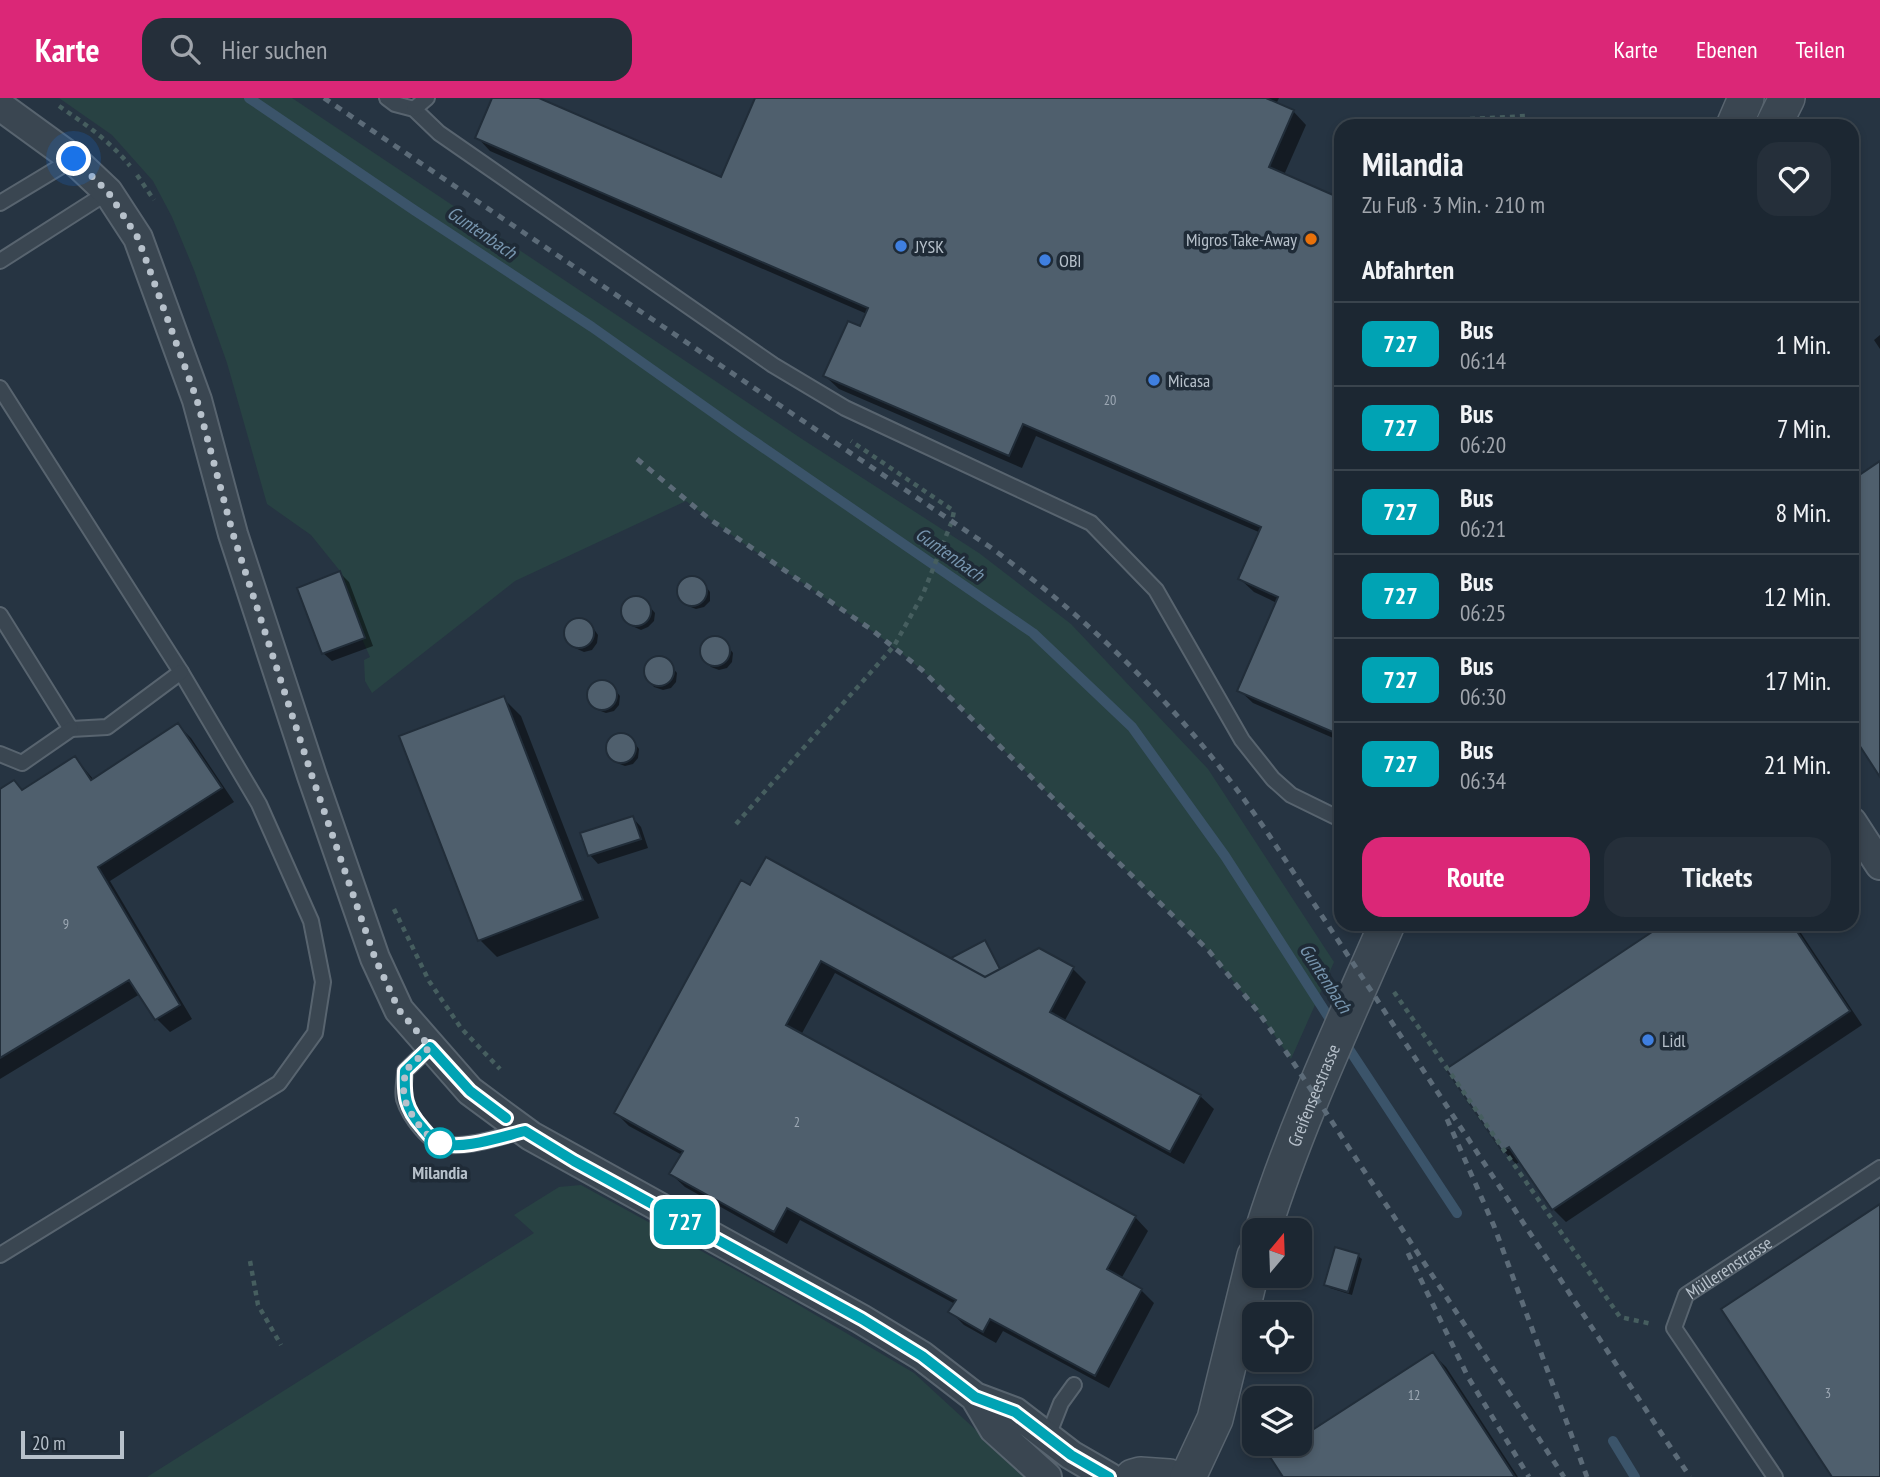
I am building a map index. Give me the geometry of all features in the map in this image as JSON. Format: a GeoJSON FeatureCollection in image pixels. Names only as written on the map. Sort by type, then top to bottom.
{"type":"FeatureCollection","features":[{"type":"Feature","properties":{"kind":"street"},"geometry":{"type":"LineString","coordinates":[[1737,119],[1746,98]]}},
{"type":"Feature","properties":{"kind":"street"},"geometry":{"type":"LineString","coordinates":[[1776,119],[1787,98]]}},
{"type":"Feature","properties":{"kind":"street"},"geometry":{"type":"LineString","coordinates":[[0,106],[74,159],[108,192],[138,238],[197,400],[233,534],[312,776],[375,958],[399,1010],[470,1091],[525,1131],[574,1161],[862,1319],[922,1356],[975,1397],[1015,1412],[1071,1455],[1109,1477]]}},
{"type":"Feature","properties":{"kind":"street"},"geometry":{"type":"LineString","coordinates":[[1859,833],[1880,865]]}},
{"type":"Feature","properties":{"kind":"street","name":"Greifenseestrasse"},"geometry":{"type":"LineString","coordinates":[[1267,1218],[1322,1070],[1384,931]]}},
{"type":"Feature","properties":{"kind":"street"},"geometry":{"type":"LineString","coordinates":[[1188,1477],[1215,1419],[1247,1288]]}},
{"type":"Feature","properties":{"kind":"street"},"geometry":{"type":"LineString","coordinates":[[975,1397],[994,1429],[1047,1477]]}},
{"type":"Feature","properties":{"kind":"street"},"geometry":{"type":"LineString","coordinates":[[1133,1477],[1169,1477]]}},
{"type":"Feature","properties":{"kind":"lane"},"geometry":{"type":"LineString","coordinates":[[387,98],[396,104],[414,109],[439,132],[785,372],[845,408],[1091,523],[1156,590],[1242,740],[1273,779],[1291,795],[1334,817]]}},
{"type":"Feature","properties":{"kind":"lane"},"geometry":{"type":"LineString","coordinates":[[414,109],[427,98]]}},
{"type":"Feature","properties":{"kind":"lane"},"geometry":{"type":"LineString","coordinates":[[0,203],[74,159]]}},
{"type":"Feature","properties":{"kind":"lane"},"geometry":{"type":"LineString","coordinates":[[0,261],[108,192]]}},
{"type":"Feature","properties":{"kind":"lane"},"geometry":{"type":"LineString","coordinates":[[0,388],[181,672],[259,804],[311,921],[323,982],[315,1033],[279,1083],[0,1255]]}},
{"type":"Feature","properties":{"kind":"lane"},"geometry":{"type":"LineString","coordinates":[[0,615],[71,729]]}},
{"type":"Feature","properties":{"kind":"lane"},"geometry":{"type":"LineString","coordinates":[[0,754],[22,763],[71,729],[107,727],[181,672]]}},
{"type":"Feature","properties":{"kind":"lane"},"geometry":{"type":"LineString","coordinates":[[430,1047],[405,1071],[404,1098],[414,1119],[434,1141],[446,1146],[485,1141],[525,1131]]}},
{"type":"Feature","properties":{"kind":"lane","name":"Müllerenstrasse"},"geometry":{"type":"LineString","coordinates":[[1674,1328],[1686,1295],[1880,1168]]}},
{"type":"Feature","properties":{"kind":"lane"},"geometry":{"type":"LineString","coordinates":[[1674,1328],[1775,1477]]}},
{"type":"Feature","properties":{"kind":"lane"},"geometry":{"type":"LineString","coordinates":[[1048,1436],[1061,1403],[1074,1385]]}},
{"type":"Feature","properties":{"kind":"path"},"geometry":{"type":"LineString","coordinates":[[1460,119],[1527,116]]}},
{"type":"Feature","properties":{"kind":"path"},"geometry":{"type":"LineString","coordinates":[[736,824],[894,646],[923,594],[944,543]]}},
{"type":"Feature","properties":{"kind":"path"},"geometry":{"type":"LineString","coordinates":[[1371,960],[1620,1317],[1674,1328]]}},
{"type":"Feature","properties":{"kind":"path"},"geometry":{"type":"LineString","coordinates":[[250,1261],[258,1305],[282,1345]]}},
{"type":"Feature","properties":{"kind":"green space"},"geometry":{"type":"Polygon","coordinates":[[[59,98],[292,98],[802,439],[979,553],[1071,624],[1208,769],[1334,962],[1291,1059],[1259,1013],[1209,951],[922,670],[865,625],[686,501],[515,581],[372,693],[365,681],[364,660],[370,657],[362,639],[365,637],[340,571],[311,535],[267,504],[227,363],[172,217],[153,181],[112,135],[59,98]]]}},
{"type":"Feature","properties":{"kind":"green space"},"geometry":{"type":"Polygon","coordinates":[[[581,1185],[785,1297],[914,1373],[1027,1477],[147,1477],[534,1233],[514,1215],[559,1187],[581,1185]]]}},
{"type":"Feature","properties":{"kind":"building"},"geometry":{"type":"Polygon","coordinates":[[[492,98],[539,98],[721,177],[755,98],[1266,98],[1294,110],[1269,167],[1334,195],[1334,732],[1237,691],[1278,597],[1238,579],[1261,527],[1023,424],[1009,456],[823,376],[848,321],[860,326],[868,308],[475,138],[492,98]]]}},
{"type":"Feature","properties":{"kind":"building"},"geometry":{"type":"Polygon","coordinates":[[[1880,461],[1880,777],[1859,745],[1859,475],[1880,461]]]}},
{"type":"Feature","properties":{"kind":"building"},"geometry":{"type":"Polygon","coordinates":[[[340,571],[365,638],[322,654],[297,588],[340,571]]]}},
{"type":"Feature","properties":{"kind":"building"},"geometry":{"type":"Polygon","coordinates":[[[692,576],[703,580],[707,591],[703,602],[692,606],[681,602],[677,591],[681,580],[692,576]]]}},
{"type":"Feature","properties":{"kind":"building"},"geometry":{"type":"Polygon","coordinates":[[[636,596],[647,600],[651,611],[647,622],[636,626],[625,622],[621,611],[625,600],[636,596]]]}},
{"type":"Feature","properties":{"kind":"building"},"geometry":{"type":"Polygon","coordinates":[[[579,618],[590,622],[594,633],[590,644],[579,648],[568,644],[564,633],[568,622],[579,618]]]}},
{"type":"Feature","properties":{"kind":"building"},"geometry":{"type":"Polygon","coordinates":[[[715,636],[726,640],[730,651],[726,662],[715,666],[704,662],[700,651],[704,640],[715,636]]]}},
{"type":"Feature","properties":{"kind":"building"},"geometry":{"type":"Polygon","coordinates":[[[659,656],[670,660],[674,671],[670,682],[659,686],[648,682],[644,671],[648,660],[659,656]]]}},
{"type":"Feature","properties":{"kind":"building"},"geometry":{"type":"Polygon","coordinates":[[[602,680],[613,684],[617,695],[613,706],[602,710],[591,706],[587,695],[591,684],[602,680]]]}},
{"type":"Feature","properties":{"kind":"building"},"geometry":{"type":"Polygon","coordinates":[[[504,696],[583,900],[478,941],[399,736],[504,696]]]}},
{"type":"Feature","properties":{"kind":"building"},"geometry":{"type":"Polygon","coordinates":[[[178,723],[222,788],[98,867],[180,1005],[155,1020],[129,980],[0,1058],[0,789],[14,780],[22,790],[75,756],[91,780],[178,723]]]}},
{"type":"Feature","properties":{"kind":"building"},"geometry":{"type":"Polygon","coordinates":[[[621,733],[632,737],[636,748],[632,759],[621,763],[610,759],[606,748],[610,737],[621,733]]]}},
{"type":"Feature","properties":{"kind":"building"},"geometry":{"type":"Polygon","coordinates":[[[633,816],[641,839],[588,856],[580,833],[633,816]]]}},
{"type":"Feature","properties":{"kind":"building"},"geometry":{"type":"Polygon","coordinates":[[[766,857],[985,977],[1039,948],[1074,967],[1050,1012],[1201,1095],[1170,1152],[821,961],[786,1025],[1136,1216],[1107,1269],[1142,1289],[1095,1376],[990,1319],[983,1332],[948,1312],[956,1300],[787,1208],[774,1232],[669,1174],[683,1151],[614,1113],[741,880],[750,885],[766,857]]]}},
{"type":"Feature","properties":{"kind":"building","name":"Lidl"},"geometry":{"type":"Polygon","coordinates":[[[1653,931],[1797,931],[1850,1011],[1552,1210],[1509,1147],[1502,1151],[1446,1069],[1653,931]]]}},
{"type":"Feature","properties":{"kind":"building"},"geometry":{"type":"Polygon","coordinates":[[[985,940],[1000,969],[985,977],[951,958],[985,940]]]}},
{"type":"Feature","properties":{"kind":"building"},"geometry":{"type":"Polygon","coordinates":[[[1880,1204],[1880,1477],[1832,1477],[1721,1309],[1880,1204]]]}},
{"type":"Feature","properties":{"kind":"building"},"geometry":{"type":"Polygon","coordinates":[[[1335,1247],[1359,1254],[1348,1292],[1324,1285],[1335,1247]]]}},
{"type":"Feature","properties":{"kind":"building"},"geometry":{"type":"Polygon","coordinates":[[[1433,1352],[1515,1477],[1283,1477],[1270,1457],[1312,1456],[1312,1430],[1433,1352]]]}},
{"type":"Feature","properties":{"kind":"waterway","name":"Guntenbach"},"geometry":{"type":"LineString","coordinates":[[249,98],[592,327],[1033,633],[1132,727],[1225,856],[1335,1027]]}},
{"type":"Feature","properties":{"kind":"waterway","name":"Guntenbach"},"geometry":{"type":"LineString","coordinates":[[1343,1040],[1457,1213]]}},
{"type":"Feature","properties":{"kind":"waterway","name":"Guntenbach"},"geometry":{"type":"LineString","coordinates":[[1613,1441],[1635,1477]]}},
{"type":"Feature","properties":{"kind":"railway"},"geometry":{"type":"LineString","coordinates":[[324,98],[990,547],[1069,609],[1140,676],[1204,748],[1265,829],[1690,1477]]}},
{"type":"Feature","properties":{"kind":"railway"},"geometry":{"type":"LineString","coordinates":[[637,459],[708,518],[872,630],[922,670],[1209,951],[1259,1013],[1291,1059],[1564,1477]]}},
{"type":"Feature","properties":{"kind":"railway"},"geometry":{"type":"LineString","coordinates":[[1447,1119],[1494,1226],[1587,1477]]}},
{"type":"Feature","properties":{"kind":"railway"},"geometry":{"type":"LineString","coordinates":[[1408,1253],[1468,1377],[1529,1477]]}},
{"type":"Feature","properties":{"kind":"bus line","name":"727"},"geometry":{"type":"LineString","coordinates":[[506,1118],[470,1091],[430,1047],[405,1071],[404,1098],[414,1119],[434,1141],[446,1146],[485,1141],[525,1131],[574,1161],[862,1319],[922,1356],[975,1397],[1015,1412],[1071,1455],[1109,1477]]}},
{"type":"Feature","properties":{"kind":"place","name":"Migros Take-Away"},"geometry":{"type":"Point","coordinates":[1311,239]}},
{"type":"Feature","properties":{"kind":"place","name":"JYSK"},"geometry":{"type":"Point","coordinates":[901,246]}},
{"type":"Feature","properties":{"kind":"place","name":"OBI"},"geometry":{"type":"Point","coordinates":[1045,260]}},
{"type":"Feature","properties":{"kind":"place","name":"Micasa"},"geometry":{"type":"Point","coordinates":[1154,380]}},
{"type":"Feature","properties":{"kind":"place","name":"Lidl"},"geometry":{"type":"Point","coordinates":[1648,1040]}},
{"type":"Feature","properties":{"kind":"place","name":"Milandia"},"geometry":{"type":"Point","coordinates":[440,1143]}},
{"type":"Feature","properties":{"kind":"route"},"geometry":{"type":"LineString","coordinates":[[74,159],[108,192],[138,238],[197,400],[233,534],[375,958],[399,1010],[430,1047],[405,1071],[404,1098],[414,1119],[434,1141],[440,1143]]}}]}
